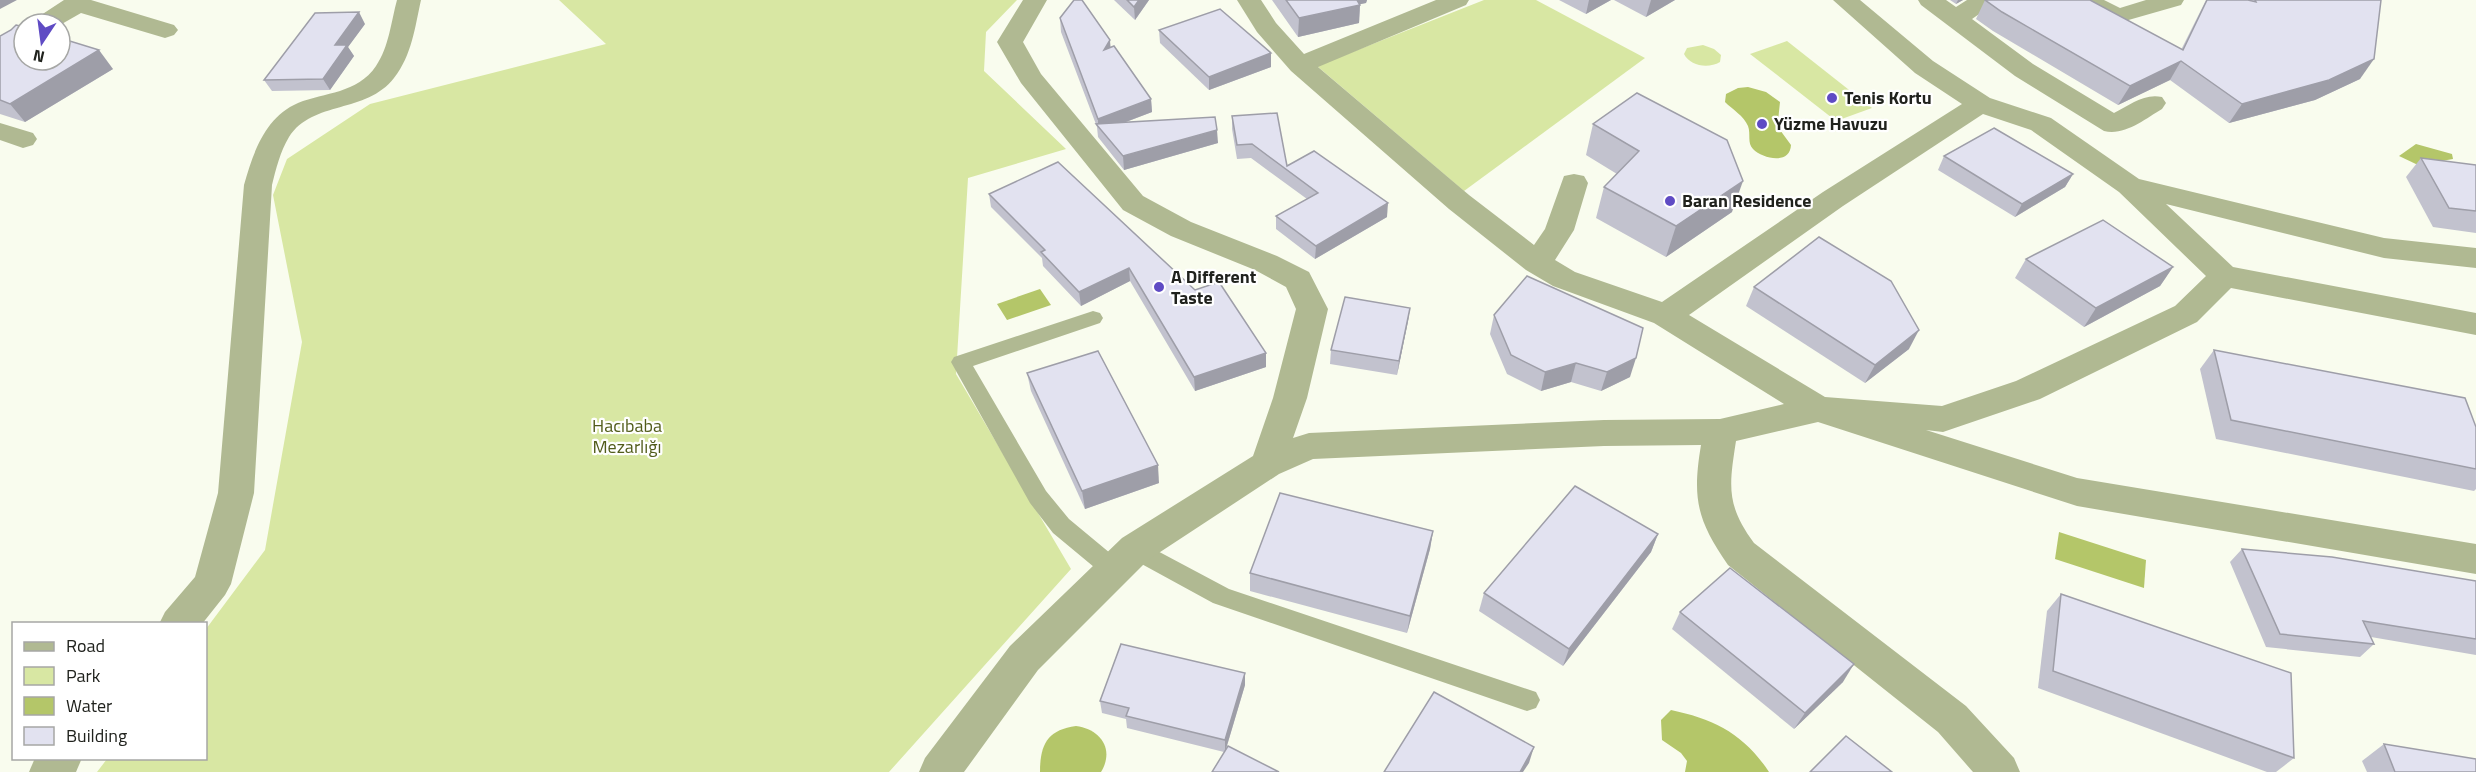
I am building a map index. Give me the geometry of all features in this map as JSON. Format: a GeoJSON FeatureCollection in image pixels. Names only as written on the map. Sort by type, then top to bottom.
{"type":"FeatureCollection","features":[{"type":"Feature","properties":{"kind":"street"},"geometry":{"type":"LineString","coordinates":[[180,622],[212,584],[236,493],[258,185],[266,152],[292,116],[322,104],[348,100],[379,80],[393,60],[409,0]]}},
{"type":"Feature","properties":{"kind":"street"},"geometry":{"type":"LineString","coordinates":[[1035,0],[1010,42],[1030,77],[1133,203],[1181,229],[1266,263],[1298,280],[1311,309],[1290,398],[1267,464]]}},
{"type":"Feature","properties":{"kind":"street"},"geometry":{"type":"LineString","coordinates":[[1249,0],[1266,27],[1300,65],[1459,202],[1537,263],[1564,279],[1665,315],[1818,409],[2078,492],[2476,559]]}},
{"type":"Feature","properties":{"kind":"street"},"geometry":{"type":"LineString","coordinates":[[1300,65],[1457,0]]}},
{"type":"Feature","properties":{"kind":"street"},"geometry":{"type":"LineString","coordinates":[[1845,0],[1924,67],[1980,104],[2041,124],[2129,185],[2224,276],[2476,324]]}},
{"type":"Feature","properties":{"kind":"street"},"geometry":{"type":"LineString","coordinates":[[1930,0],[2024,70],[2114,125],[2153,103]]}},
{"type":"Feature","properties":{"kind":"street"},"geometry":{"type":"LineString","coordinates":[[1955,19],[1983,0]]}},
{"type":"Feature","properties":{"kind":"street"},"geometry":{"type":"LineString","coordinates":[[2084,0],[2118,16],[2172,0]]}},
{"type":"Feature","properties":{"kind":"street"},"geometry":{"type":"LineString","coordinates":[[62,12],[77,2],[165,30]]}},
{"type":"Feature","properties":{"kind":"street"},"geometry":{"type":"LineString","coordinates":[[1665,315],[1705,290],[1833,199],[1980,104]]}},
{"type":"Feature","properties":{"kind":"street"},"geometry":{"type":"LineString","coordinates":[[1537,263],[1559,230],[1575,183]]}},
{"type":"Feature","properties":{"kind":"street"},"geometry":{"type":"LineString","coordinates":[[2129,185],[2384,248],[2476,258]]}},
{"type":"Feature","properties":{"kind":"street"},"geometry":{"type":"LineString","coordinates":[[939,772],[1024,658],[1125,560],[1267,464],[1309,446],[1604,433],[1720,432],[1818,409],[1943,418],[2028,390],[2186,314],[2224,276]]}},
{"type":"Feature","properties":{"kind":"street"},"geometry":{"type":"LineString","coordinates":[[1720,432],[1712,493],[1728,539],[1741,554],[1952,719],[1999,772]]}},
{"type":"Feature","properties":{"kind":"street"},"geometry":{"type":"LineString","coordinates":[[50,772],[61,760]]}},
{"type":"Feature","properties":{"kind":"lane"},"geometry":{"type":"LineString","coordinates":[[1093,318],[961,362],[1038,497],[1061,526],[1125,560],[1221,596],[1527,700]]}},
{"type":"Feature","properties":{"kind":"green space","name":"Hacıbaba Mezarlığı"},"geometry":{"type":"Polygon","coordinates":[[[559,0],[1017,0],[986,32],[984,71],[1066,149],[968,178],[956,374],[1071,569],[889,772],[97,772],[106,760],[207,760],[207,628],[265,550],[302,342],[273,195],[287,159],[370,104],[606,44],[559,0]]]}},
{"type":"Feature","properties":{"kind":"green space"},"geometry":{"type":"Polygon","coordinates":[[[1484,0],[1536,0],[1645,58],[1464,191],[1317,66],[1484,0]]]}},
{"type":"Feature","properties":{"kind":"green space"},"geometry":{"type":"Polygon","coordinates":[[[1787,41],[1872,108],[1836,121],[1750,54],[1787,41]]]}},
{"type":"Feature","properties":{"kind":"green space"},"geometry":{"type":"Polygon","coordinates":[[[1703,45],[1714,49],[1721,55],[1720,62],[1705,66],[1695,64],[1684,54],[1687,48],[1703,45]]]}},
{"type":"Feature","properties":{"kind":"water","name":"Yüzme Havuzu"},"geometry":{"type":"Polygon","coordinates":[[[1748,87],[1766,92],[1780,102],[1778,121],[1780,130],[1791,145],[1786,155],[1781,158],[1769,157],[1753,149],[1746,122],[1725,102],[1726,94],[1738,88],[1748,87]]]}},
{"type":"Feature","properties":{"kind":"water"},"geometry":{"type":"Polygon","coordinates":[[[2416,144],[2452,154],[2453,159],[2418,165],[2399,156],[2416,144]]]}},
{"type":"Feature","properties":{"kind":"water"},"geometry":{"type":"Polygon","coordinates":[[[1040,289],[1051,305],[1007,320],[997,304],[1040,289]]]}},
{"type":"Feature","properties":{"kind":"water"},"geometry":{"type":"Polygon","coordinates":[[[2059,532],[2146,560],[2144,588],[2055,559],[2059,532]]]}},
{"type":"Feature","properties":{"kind":"water"},"geometry":{"type":"Polygon","coordinates":[[[1671,710],[1701,718],[1727,730],[1749,748],[1769,772],[1685,772],[1687,761],[1681,753],[1662,740],[1661,720],[1671,710]]]}},
{"type":"Feature","properties":{"kind":"water"},"geometry":{"type":"Polygon","coordinates":[[[1076,726],[1092,731],[1103,742],[1106,756],[1101,772],[1040,772],[1040,762],[1047,740],[1058,731],[1076,726]]]}},
{"type":"Feature","properties":{"kind":"building"},"geometry":{"type":"Polygon","coordinates":[[[1074,0],[1082,0],[1110,40],[1104,50],[1114,46],[1151,99],[1098,119],[1060,18],[1074,0]]]}},
{"type":"Feature","properties":{"kind":"building"},"geometry":{"type":"Polygon","coordinates":[[[1127,0],[1139,0],[1134,7],[1127,0]]]}},
{"type":"Feature","properties":{"kind":"building"},"geometry":{"type":"Polygon","coordinates":[[[1286,0],[1357,0],[1360,5],[1299,18],[1286,0]]]}},
{"type":"Feature","properties":{"kind":"building"},"geometry":{"type":"Polygon","coordinates":[[[1985,0],[2090,0],[2183,50],[2207,0],[2256,2],[2255,0],[2381,0],[2374,59],[2329,80],[2242,104],[2181,61],[2130,86],[1985,0]]]}},
{"type":"Feature","properties":{"kind":"building"},"geometry":{"type":"Polygon","coordinates":[[[1220,9],[1271,53],[1209,77],[1159,30],[1220,9]]]}},
{"type":"Feature","properties":{"kind":"building"},"geometry":{"type":"Polygon","coordinates":[[[359,12],[335,45],[347,45],[323,79],[264,80],[315,13],[359,12]]]}},
{"type":"Feature","properties":{"kind":"building"},"geometry":{"type":"Polygon","coordinates":[[[11,30],[12,72],[63,72],[10,104],[0,100],[0,36],[11,30]]]}},
{"type":"Feature","properties":{"kind":"building"},"geometry":{"type":"Polygon","coordinates":[[[72,42],[99,50],[72,66],[72,42]]]}},
{"type":"Feature","properties":{"kind":"building"},"geometry":{"type":"Polygon","coordinates":[[[1637,93],[1727,140],[1743,181],[1676,226],[1604,187],[1639,151],[1593,124],[1637,93]]]}},
{"type":"Feature","properties":{"kind":"building"},"geometry":{"type":"Polygon","coordinates":[[[1277,113],[1287,166],[1314,151],[1388,203],[1316,246],[1276,216],[1318,193],[1252,144],[1237,145],[1232,116],[1277,113]]]}},
{"type":"Feature","properties":{"kind":"building"},"geometry":{"type":"Polygon","coordinates":[[[1215,117],[1217,130],[1123,156],[1096,124],[1215,117]]]}},
{"type":"Feature","properties":{"kind":"building"},"geometry":{"type":"Polygon","coordinates":[[[1994,128],[2073,174],[2022,204],[1944,156],[1994,128]]]}},
{"type":"Feature","properties":{"kind":"building"},"geometry":{"type":"Polygon","coordinates":[[[2421,158],[2476,165],[2476,211],[2449,208],[2421,158]]]}},
{"type":"Feature","properties":{"kind":"building"},"geometry":{"type":"Polygon","coordinates":[[[1058,162],[1195,290],[1219,282],[1266,353],[1194,377],[1129,268],[1079,292],[1041,252],[1045,250],[989,194],[1058,162]]]}},
{"type":"Feature","properties":{"kind":"building"},"geometry":{"type":"Polygon","coordinates":[[[2103,220],[2173,267],[2096,308],[2026,259],[2103,220]]]}},
{"type":"Feature","properties":{"kind":"building"},"geometry":{"type":"Polygon","coordinates":[[[1819,237],[1891,281],[1919,330],[1875,365],[1754,287],[1819,237]]]}},
{"type":"Feature","properties":{"kind":"building"},"geometry":{"type":"Polygon","coordinates":[[[1527,276],[1643,328],[1636,358],[1607,372],[1576,363],[1545,372],[1511,355],[1494,315],[1527,276]]]}},
{"type":"Feature","properties":{"kind":"building"},"geometry":{"type":"Polygon","coordinates":[[[1345,297],[1410,308],[1399,361],[1331,350],[1345,297]]]}},
{"type":"Feature","properties":{"kind":"building"},"geometry":{"type":"Polygon","coordinates":[[[2214,350],[2465,398],[2476,427],[2476,469],[2231,420],[2214,350]]]}},
{"type":"Feature","properties":{"kind":"building"},"geometry":{"type":"Polygon","coordinates":[[[1098,351],[1158,465],[1082,491],[1027,373],[1098,351]]]}},
{"type":"Feature","properties":{"kind":"building"},"geometry":{"type":"Polygon","coordinates":[[[1575,486],[1658,534],[1569,649],[1484,593],[1575,486]]]}},
{"type":"Feature","properties":{"kind":"building"},"geometry":{"type":"Polygon","coordinates":[[[1280,493],[1433,531],[1410,616],[1250,573],[1280,493]]]}},
{"type":"Feature","properties":{"kind":"building"},"geometry":{"type":"Polygon","coordinates":[[[2242,549],[2332,557],[2476,581],[2476,639],[2363,621],[2374,644],[2280,634],[2242,549]]]}},
{"type":"Feature","properties":{"kind":"building"},"geometry":{"type":"Polygon","coordinates":[[[1730,568],[1854,664],[1805,713],[1680,612],[1730,568]]]}},
{"type":"Feature","properties":{"kind":"building"},"geometry":{"type":"Polygon","coordinates":[[[2061,594],[2291,673],[2294,758],[2053,671],[2061,594]]]}},
{"type":"Feature","properties":{"kind":"building"},"geometry":{"type":"Polygon","coordinates":[[[1121,644],[1245,673],[1225,740],[1126,716],[1129,708],[1100,701],[1121,644]]]}},
{"type":"Feature","properties":{"kind":"building"},"geometry":{"type":"Polygon","coordinates":[[[1434,692],[1534,747],[1520,772],[1384,772],[1434,692]]]}},
{"type":"Feature","properties":{"kind":"building"},"geometry":{"type":"Polygon","coordinates":[[[1846,736],[1892,772],[1810,772],[1846,736]]]}},
{"type":"Feature","properties":{"kind":"building"},"geometry":{"type":"Polygon","coordinates":[[[2384,744],[2476,759],[2476,772],[2395,772],[2384,744]]]}},
{"type":"Feature","properties":{"kind":"building"},"geometry":{"type":"Polygon","coordinates":[[[1228,746],[1279,772],[1212,772],[1228,746]]]}},
{"type":"Feature","properties":{"kind":"place","name":"Tenis Kortu"},"geometry":{"type":"Point","coordinates":[1832,98]}},
{"type":"Feature","properties":{"kind":"place","name":"Yüzme Havuzu"},"geometry":{"type":"Point","coordinates":[1762,124]}},
{"type":"Feature","properties":{"kind":"place","name":"Baran Residence"},"geometry":{"type":"Point","coordinates":[1670,201]}},
{"type":"Feature","properties":{"kind":"place","name":"A Different Taste"},"geometry":{"type":"Point","coordinates":[1159,287]}}]}
